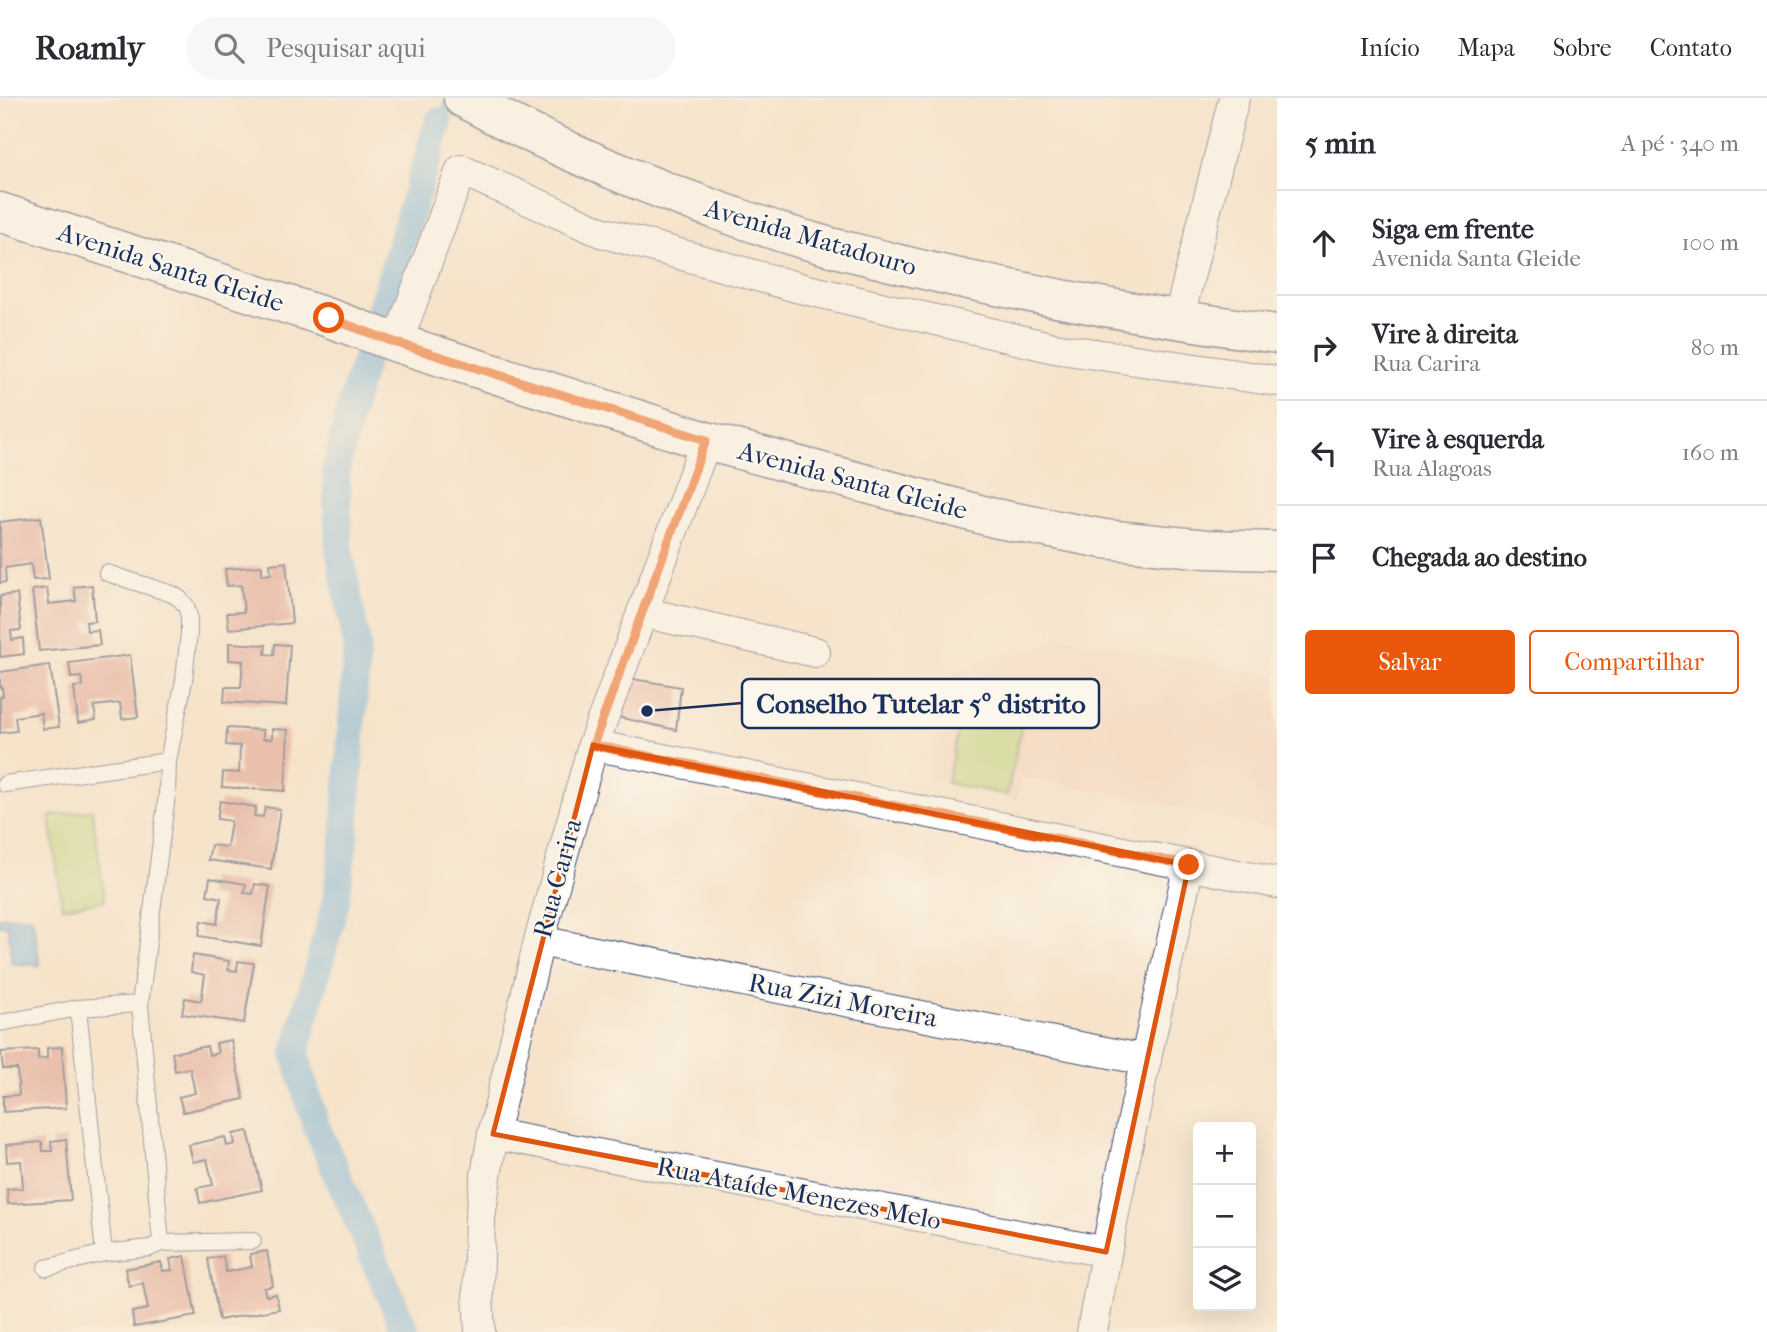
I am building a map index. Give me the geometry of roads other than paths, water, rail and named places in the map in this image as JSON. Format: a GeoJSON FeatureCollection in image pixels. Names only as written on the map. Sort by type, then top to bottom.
{"type":"FeatureCollection","features":[{"type":"Feature","properties":{"kind":"main road","name":"Avenida Matadouro"},"geometry":{"type":"LineString","coordinates":[[463,98],[495,116],[600,165],[669,194],[809,241],[1051,297],[1178,321],[1277,334]]}},
{"type":"Feature","properties":{"kind":"main road","name":"Avenida Santa Gleide"},"geometry":{"type":"LineString","coordinates":[[0,212],[329,318],[394,342],[706,440],[994,518],[1104,539],[1207,549],[1277,551]]}},
{"type":"Feature","properties":{"kind":"street"},"geometry":{"type":"LineString","coordinates":[[1178,321],[1234,98]]}},
{"type":"Feature","properties":{"kind":"street"},"geometry":{"type":"LineString","coordinates":[[394,342],[461,170],[601,232],[800,288],[1054,348],[1277,381]]}},
{"type":"Feature","properties":{"kind":"street","name":"Rua Carira"},"geometry":{"type":"LineString","coordinates":[[480,1332],[480,1219],[493,1134],[539,941],[593,745],[706,440]]}},
{"type":"Feature","properties":{"kind":"street"},"geometry":{"type":"LineString","coordinates":[[642,612],[815,652]]}},
{"type":"Feature","properties":{"kind":"street"},"geometry":{"type":"LineString","coordinates":[[593,745],[1277,883]]}},
{"type":"Feature","properties":{"kind":"street"},"geometry":{"type":"LineString","coordinates":[[1093,1332],[1106,1252],[1189,865]]}},
{"type":"Feature","properties":{"kind":"street","name":"Rua Zizi Moreira"},"geometry":{"type":"LineString","coordinates":[[539,941],[1146,1059]]}},
{"type":"Feature","properties":{"kind":"street","name":"Rua Ataíde Menezes Melo"},"geometry":{"type":"LineString","coordinates":[[493,1134],[1106,1252]]}},
{"type":"Feature","properties":{"kind":"lane"},"geometry":{"type":"LineString","coordinates":[[107,573],[173,594],[186,606],[189,615],[184,680],[168,761],[140,1004],[161,1243]]}},
{"type":"Feature","properties":{"kind":"lane"},"geometry":{"type":"LineString","coordinates":[[5,784],[168,761]]}},
{"type":"Feature","properties":{"kind":"lane"},"geometry":{"type":"LineString","coordinates":[[0,1023],[78,1008],[140,1004]]}},
{"type":"Feature","properties":{"kind":"lane"},"geometry":{"type":"LineString","coordinates":[[78,1008],[104,1253]]}},
{"type":"Feature","properties":{"kind":"lane"},"geometry":{"type":"LineString","coordinates":[[46,1268],[104,1253],[150,1248],[161,1243],[253,1241]]}},
{"type":"Feature","properties":{"kind":"water"},"geometry":{"type":"Polygon","coordinates":[[[0,917],[32,917],[40,965],[12,964],[8,926],[0,925],[0,917]]]}},
{"type":"Feature","properties":{"kind":"waterway"},"geometry":{"type":"LineString","coordinates":[[439,121],[450,99]]}},
{"type":"Feature","properties":{"kind":"waterway"},"geometry":{"type":"LineString","coordinates":[[406,1332],[316,1126],[295,1054],[336,901],[345,832],[357,645],[339,549],[336,470],[351,406],[439,121]]}},
{"type":"Feature","properties":{"kind":"place","name":"Conselho Tutelar 5º distrito"},"geometry":{"type":"Point","coordinates":[647,711]}}]}
